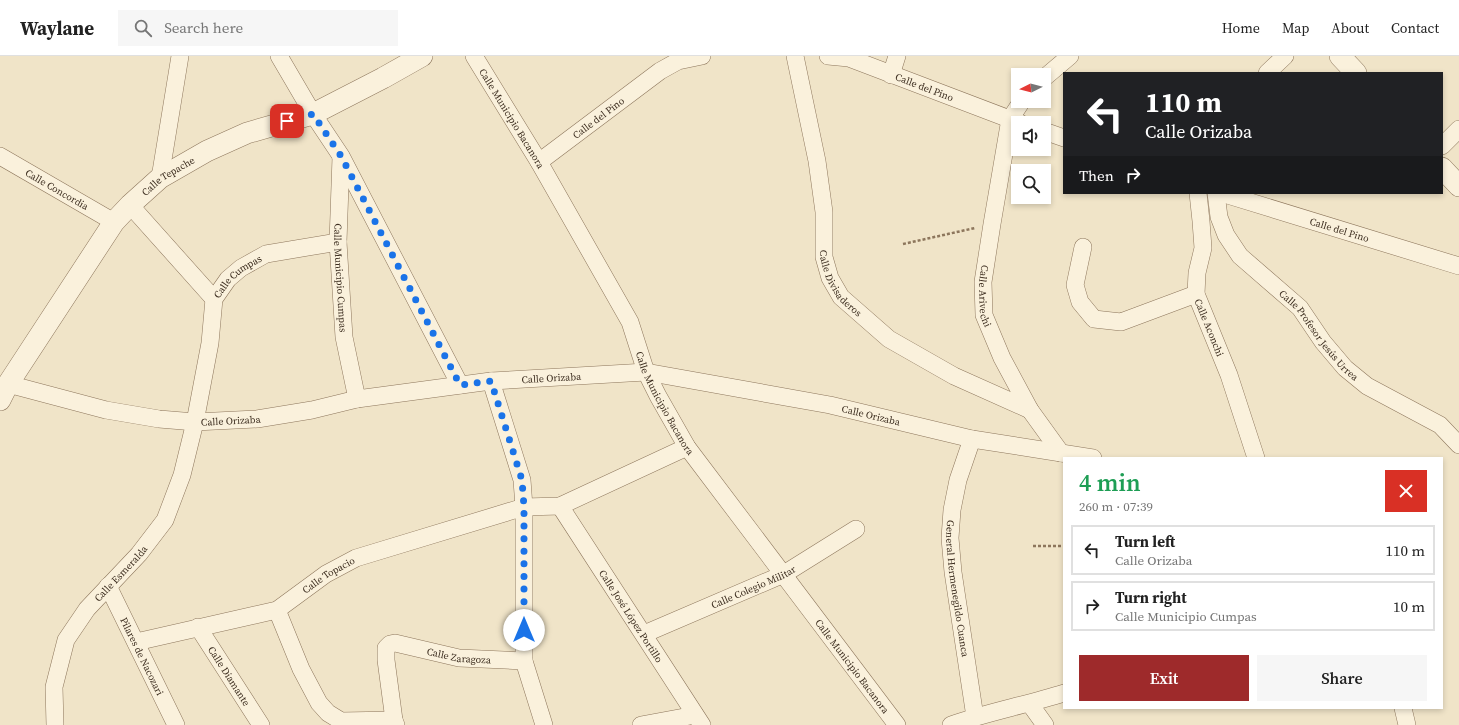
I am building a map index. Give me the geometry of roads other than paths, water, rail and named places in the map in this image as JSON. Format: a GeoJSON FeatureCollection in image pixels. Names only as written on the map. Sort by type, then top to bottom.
{"type":"FeatureCollection","features":[{"type":"Feature","properties":{"kind":"street"},"geometry":{"type":"LineString","coordinates":[[160,178],[180,56]]}},
{"type":"Feature","properties":{"kind":"street"},"geometry":{"type":"LineString","coordinates":[[279,56],[313,114],[341,156],[460,385]]}},
{"type":"Feature","properties":{"kind":"street","name":"Calle Tepache"},"geometry":{"type":"LineString","coordinates":[[4,392],[114,222],[130,205],[160,178],[206,150],[247,133],[313,114],[422,56]]}},
{"type":"Feature","properties":{"kind":"street","name":"Calle Municipio Bacanora"},"geometry":{"type":"LineString","coordinates":[[474,56],[539,162],[630,322],[646,372],[687,446],[897,725]]}},
{"type":"Feature","properties":{"kind":"street","name":"Calle del Pino"},"geometry":{"type":"LineString","coordinates":[[539,162],[676,58],[702,56]]}},
{"type":"Feature","properties":{"kind":"street","name":"Calle Divisaderos"},"geometry":{"type":"LineString","coordinates":[[795,56],[817,161],[824,212],[824,257],[830,278],[841,297],[889,339],[954,376],[1030,410]]}},
{"type":"Feature","properties":{"kind":"street","name":"Calle del Pino"},"geometry":{"type":"LineString","coordinates":[[828,56],[849,58],[1011,120]]}},
{"type":"Feature","properties":{"kind":"street"},"geometry":{"type":"LineString","coordinates":[[891,75],[896,56]]}},
{"type":"Feature","properties":{"kind":"street"},"geometry":{"type":"LineString","coordinates":[[1051,72],[1070,56]]}},
{"type":"Feature","properties":{"kind":"street"},"geometry":{"type":"LineString","coordinates":[[1268,72],[1285,56]]}},
{"type":"Feature","properties":{"kind":"street"},"geometry":{"type":"LineString","coordinates":[[1340,56],[1355,72]]}},
{"type":"Feature","properties":{"kind":"street"},"geometry":{"type":"LineString","coordinates":[[1443,145],[1459,130]]}},
{"type":"Feature","properties":{"kind":"street"},"geometry":{"type":"LineString","coordinates":[[1051,133],[1063,138]]}},
{"type":"Feature","properties":{"kind":"street","name":"Calle Arivechi"},"geometry":{"type":"LineString","coordinates":[[1011,139],[992,224],[983,282],[984,316],[1002,358],[1030,410],[1061,453]]}},
{"type":"Feature","properties":{"kind":"street","name":"Calle Concordia"},"geometry":{"type":"LineString","coordinates":[[0,156],[114,222]]}},
{"type":"Feature","properties":{"kind":"street","name":"Calle Municipio Cumpas"},"geometry":{"type":"LineString","coordinates":[[341,156],[338,242],[344,337],[357,399]]}},
{"type":"Feature","properties":{"kind":"street"},"geometry":{"type":"LineString","coordinates":[[1443,169],[1459,186]]}},
{"type":"Feature","properties":{"kind":"street","name":"Calle Aconchi"},"geometry":{"type":"LineString","coordinates":[[1198,194],[1203,248],[1197,273],[1196,294],[1229,375],[1256,457]]}},
{"type":"Feature","properties":{"kind":"street","name":"Calle Profesor Jesús Urrea"},"geometry":{"type":"LineString","coordinates":[[1216,194],[1219,217],[1226,235],[1240,256],[1300,308],[1323,342],[1344,368],[1367,386],[1440,425],[1459,445]]}},
{"type":"Feature","properties":{"kind":"street","name":"Calle del Pino"},"geometry":{"type":"LineString","coordinates":[[1224,194],[1459,266]]}},
{"type":"Feature","properties":{"kind":"street"},"geometry":{"type":"LineString","coordinates":[[130,205],[214,299]]}},
{"type":"Feature","properties":{"kind":"street","name":"Calle Cumpas"},"geometry":{"type":"LineString","coordinates":[[195,422],[210,343],[214,299],[228,280],[241,268],[266,254],[338,242]]}},
{"type":"Feature","properties":{"kind":"street"},"geometry":{"type":"LineString","coordinates":[[1083,247],[1075,285],[1080,302],[1094,319],[1121,322],[1196,294]]}},
{"type":"Feature","properties":{"kind":"street","name":"Calle Orizaba"},"geometry":{"type":"LineString","coordinates":[[4,392],[159,419],[195,422],[257,419],[312,410],[357,399],[491,381],[646,372],[830,404],[972,439],[1086,457]]}},
{"type":"Feature","properties":{"kind":"street"},"geometry":{"type":"LineString","coordinates":[[491,381],[522,480],[524,507],[524,661],[544,725]]}},
{"type":"Feature","properties":{"kind":"street","name":"Calle Esmeralda"},"geometry":{"type":"LineString","coordinates":[[55,725],[54,687],[66,640],[87,609],[139,554],[165,520],[182,475],[195,422]]}},
{"type":"Feature","properties":{"kind":"street","name":"General Hermenegildo Cuanca"},"geometry":{"type":"LineString","coordinates":[[972,439],[958,480],[952,510],[950,538],[953,572],[975,717]]}},
{"type":"Feature","properties":{"kind":"street"},"geometry":{"type":"LineString","coordinates":[[560,506],[687,446]]}},
{"type":"Feature","properties":{"kind":"street","name":"Calle Topacio"},"geometry":{"type":"LineString","coordinates":[[136,642],[277,610],[326,574],[356,558],[524,507],[560,506]]}},
{"type":"Feature","properties":{"kind":"street","name":"Calle José López Portillo"},"geometry":{"type":"LineString","coordinates":[[560,506],[699,720]]}},
{"type":"Feature","properties":{"kind":"street","name":"Calle Colegio Militar"},"geometry":{"type":"LineString","coordinates":[[644,634],[784,574],[856,528]]}},
{"type":"Feature","properties":{"kind":"street","name":"Pilares de Nacozari"},"geometry":{"type":"LineString","coordinates":[[108,586],[176,725]]}},
{"type":"Feature","properties":{"kind":"street"},"geometry":{"type":"LineString","coordinates":[[277,610],[301,669],[319,703],[328,713],[341,720],[395,723]]}},
{"type":"Feature","properties":{"kind":"street","name":"Calle Diamante"},"geometry":{"type":"LineString","coordinates":[[198,627],[260,725]]}},
{"type":"Feature","properties":{"kind":"street","name":"Calle Zaragoza"},"geometry":{"type":"LineString","coordinates":[[395,723],[386,660],[386,648],[390,644],[395,643],[459,658],[524,661]]}},
{"type":"Feature","properties":{"kind":"street"},"geometry":{"type":"LineString","coordinates":[[951,725],[975,717],[1030,704],[1063,693]]}},
{"type":"Feature","properties":{"kind":"street"},"geometry":{"type":"LineString","coordinates":[[1030,704],[1045,725]]}},
{"type":"Feature","properties":{"kind":"street"},"geometry":{"type":"LineString","coordinates":[[1403,709],[1407,725]]}},
{"type":"Feature","properties":{"kind":"street"},"geometry":{"type":"LineString","coordinates":[[641,725],[699,720]]}}]}
